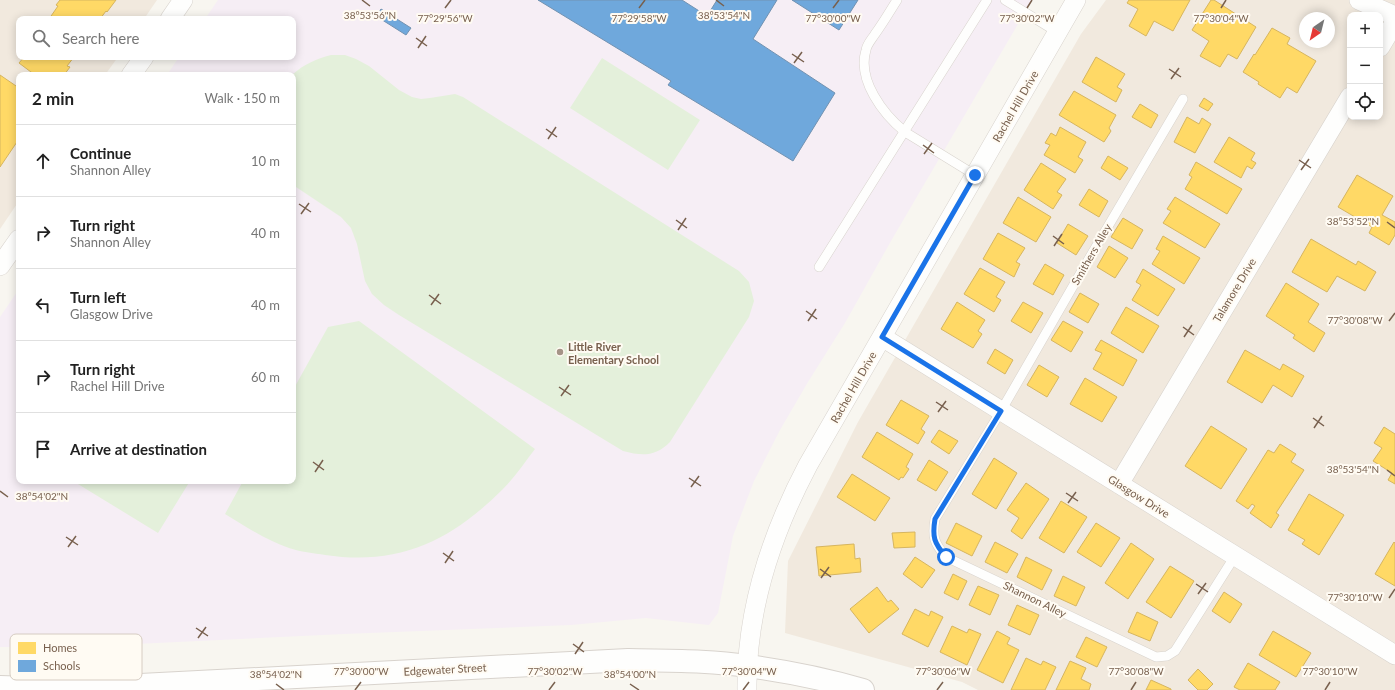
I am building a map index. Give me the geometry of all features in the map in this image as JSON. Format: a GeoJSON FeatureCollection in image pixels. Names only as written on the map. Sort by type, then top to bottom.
{"type":"FeatureCollection","features":[{"type":"Feature","properties":{"kind":"street"},"geometry":{"type":"LineString","coordinates":[[172,16],[183,0]]}},
{"type":"Feature","properties":{"kind":"street","name":"Rachel Hill Drive"},"geometry":{"type":"LineString","coordinates":[[747,690],[746,666],[751,628],[759,590],[769,554],[783,517],[808,465],[1076,0]]}},
{"type":"Feature","properties":{"kind":"street"},"geometry":{"type":"LineString","coordinates":[[1359,0],[1395,16]]}},
{"type":"Feature","properties":{"kind":"street"},"geometry":{"type":"LineString","coordinates":[[1383,42],[1395,22]]}},
{"type":"Feature","properties":{"kind":"street"},"geometry":{"type":"LineString","coordinates":[[133,72],[142,60]]}},
{"type":"Feature","properties":{"kind":"street","name":"Talamore Drive"},"geometry":{"type":"LineString","coordinates":[[1118,484],[1347,102]]}},
{"type":"Feature","properties":{"kind":"street"},"geometry":{"type":"LineString","coordinates":[[0,266],[16,243]]}},
{"type":"Feature","properties":{"kind":"street","name":"Glasgow Drive"},"geometry":{"type":"LineString","coordinates":[[882,337],[1395,655]]}},
{"type":"Feature","properties":{"kind":"street","name":"Edgewater Street"},"geometry":{"type":"LineString","coordinates":[[0,687],[63,689],[249,685],[628,660],[687,661],[746,666],[809,677],[863,690]]}},
{"type":"Feature","properties":{"kind":"lane"},"geometry":{"type":"LineString","coordinates":[[897,0],[866,48],[864,64],[867,80],[880,104],[890,118],[905,132],[975,175]]}},
{"type":"Feature","properties":{"kind":"lane"},"geometry":{"type":"LineString","coordinates":[[819,268],[988,0]]}},
{"type":"Feature","properties":{"kind":"lane"},"geometry":{"type":"LineString","coordinates":[[1004,0],[1057,32]]}},
{"type":"Feature","properties":{"kind":"lane","name":"Smithers Alley"},"geometry":{"type":"LineString","coordinates":[[1001,411],[1183,99]]}},
{"type":"Feature","properties":{"kind":"lane","name":"Shannon Alley"},"geometry":{"type":"LineString","coordinates":[[1001,411],[935,519],[933,533],[937,546],[946,557],[1156,657],[1167,656],[1175,651],[1235,556]]}},
{"type":"Feature","properties":{"kind":"shaded area"},"geometry":{"type":"Polygon","coordinates":[[[0,0],[157,0],[146,16],[16,16],[16,60],[116,60],[107,72],[16,72],[16,205],[0,229],[0,0]]]}},
{"type":"Feature","properties":{"kind":"shaded area","name":"Little River Elementary School"},"geometry":{"type":"Polygon","coordinates":[[[218,0],[1032,0],[891,241],[845,323],[780,430],[754,481],[733,536],[718,613],[709,625],[646,618],[571,625],[142,644],[142,634],[10,634],[10,647],[0,647],[0,317],[16,293],[16,484],[296,484],[296,72],[169,72],[177,60],[296,60],[296,16],[207,16],[218,0]]]}},
{"type":"Feature","properties":{"kind":"shaded area"},"geometry":{"type":"Polygon","coordinates":[[[1106,0],[1395,0],[1395,690],[978,690],[962,682],[785,633],[788,561],[858,422],[1081,34],[1106,0]]]}},
{"type":"Feature","properties":{"kind":"green space"},"geometry":{"type":"Polygon","coordinates":[[[331,55],[345,55],[356,59],[369,66],[399,90],[412,97],[421,99],[455,94],[463,97],[739,271],[749,282],[754,301],[749,317],[670,442],[654,453],[636,454],[623,451],[399,315],[384,305],[372,294],[365,281],[357,244],[351,228],[341,217],[296,187],[296,72],[310,62],[331,55]]]}},
{"type":"Feature","properties":{"kind":"green space"},"geometry":{"type":"Polygon","coordinates":[[[602,58],[700,120],[668,170],[570,108],[602,58]]]}},
{"type":"Feature","properties":{"kind":"green space"},"geometry":{"type":"Polygon","coordinates":[[[359,321],[535,449],[503,489],[464,523],[443,536],[422,546],[400,553],[377,557],[325,555],[293,549],[281,545],[248,528],[225,514],[241,484],[296,484],[296,385],[328,327],[359,321]]]}},
{"type":"Feature","properties":{"kind":"green space"},"geometry":{"type":"Polygon","coordinates":[[[78,484],[188,484],[158,533],[78,484]]]}},
{"type":"Feature","properties":{"kind":"building: Homes"},"geometry":{"type":"Polygon","coordinates":[[[60,0],[116,0],[102,16],[51,16],[58,6],[56,5],[60,0]]]}},
{"type":"Feature","properties":{"kind":"building: Homes"},"geometry":{"type":"Polygon","coordinates":[[[1129,0],[1190,0],[1173,31],[1154,21],[1146,36],[1129,26],[1138,9],[1127,3],[1129,0]]]}},
{"type":"Feature","properties":{"kind":"building: Homes"},"geometry":{"type":"Polygon","coordinates":[[[1211,0],[1214,0],[1256,27],[1237,59],[1228,54],[1220,67],[1200,56],[1209,41],[1192,30],[1211,0]]]}},
{"type":"Feature","properties":{"kind":"building: Homes"},"geometry":{"type":"Polygon","coordinates":[[[1272,28],[1290,38],[1287,44],[1316,61],[1297,93],[1287,87],[1280,98],[1243,72],[1272,28]]]}},
{"type":"Feature","properties":{"kind":"building: Homes"},"geometry":{"type":"Polygon","coordinates":[[[1096,57],[1125,74],[1117,87],[1122,90],[1116,102],[1082,82],[1096,57]]]}},
{"type":"Feature","properties":{"kind":"building: Homes"},"geometry":{"type":"Polygon","coordinates":[[[22,60],[72,60],[67,66],[70,67],[66,72],[31,72],[19,63],[22,60]]]}},
{"type":"Feature","properties":{"kind":"building: Homes"},"geometry":{"type":"Polygon","coordinates":[[[0,75],[16,86],[16,143],[0,167],[0,75]]]}},
{"type":"Feature","properties":{"kind":"building: Homes"},"geometry":{"type":"Polygon","coordinates":[[[1074,91],[1116,115],[1109,128],[1111,131],[1104,142],[1059,115],[1074,91]]]}},
{"type":"Feature","properties":{"kind":"building: Homes"},"geometry":{"type":"Polygon","coordinates":[[[1204,98],[1213,104],[1208,111],[1199,106],[1204,98]]]}},
{"type":"Feature","properties":{"kind":"building: Homes"},"geometry":{"type":"Polygon","coordinates":[[[1140,104],[1158,115],[1151,128],[1132,117],[1140,104]]]}},
{"type":"Feature","properties":{"kind":"building: Homes"},"geometry":{"type":"Polygon","coordinates":[[[1187,117],[1199,124],[1202,118],[1211,124],[1195,153],[1174,142],[1187,117]]]}},
{"type":"Feature","properties":{"kind":"building: Homes"},"geometry":{"type":"Polygon","coordinates":[[[1060,127],[1086,142],[1078,157],[1083,160],[1075,173],[1044,155],[1050,145],[1045,143],[1051,133],[1056,136],[1060,127]]]}},
{"type":"Feature","properties":{"kind":"building: Homes"},"geometry":{"type":"Polygon","coordinates":[[[1229,137],[1255,153],[1251,160],[1256,163],[1252,169],[1247,166],[1241,178],[1214,162],[1229,137]]]}},
{"type":"Feature","properties":{"kind":"building: Homes"},"geometry":{"type":"Polygon","coordinates":[[[1108,156],[1128,168],[1120,180],[1101,168],[1108,156]]]}},
{"type":"Feature","properties":{"kind":"building: Homes"},"geometry":{"type":"Polygon","coordinates":[[[1196,162],[1242,189],[1227,214],[1185,189],[1192,177],[1189,175],[1196,162]]]}},
{"type":"Feature","properties":{"kind":"building: Homes"},"geometry":{"type":"Polygon","coordinates":[[[1041,163],[1066,179],[1057,192],[1062,195],[1053,209],[1024,190],[1041,163]]]}},
{"type":"Feature","properties":{"kind":"building: Homes"},"geometry":{"type":"Polygon","coordinates":[[[1357,175],[1393,196],[1382,215],[1395,222],[1395,235],[1389,245],[1369,233],[1372,227],[1338,207],[1357,175]]]}},
{"type":"Feature","properties":{"kind":"building: Homes"},"geometry":{"type":"Polygon","coordinates":[[[1089,189],[1108,201],[1099,217],[1079,205],[1089,189]]]}},
{"type":"Feature","properties":{"kind":"building: Homes"},"geometry":{"type":"Polygon","coordinates":[[[1018,197],[1051,217],[1036,242],[1003,223],[1018,197]]]}},
{"type":"Feature","properties":{"kind":"building: Homes"},"geometry":{"type":"Polygon","coordinates":[[[1175,197],[1220,224],[1205,248],[1163,223],[1171,211],[1167,209],[1175,197]]]}},
{"type":"Feature","properties":{"kind":"building: Homes"},"geometry":{"type":"Polygon","coordinates":[[[1123,218],[1143,230],[1132,249],[1111,237],[1123,218]]]}},
{"type":"Feature","properties":{"kind":"building: Homes"},"geometry":{"type":"Polygon","coordinates":[[[1068,224],[1088,236],[1076,255],[1057,243],[1068,224]]]}},
{"type":"Feature","properties":{"kind":"building: Homes"},"geometry":{"type":"Polygon","coordinates":[[[998,233],[1025,248],[1016,262],[1020,264],[1014,277],[983,259],[998,233]]]}},
{"type":"Feature","properties":{"kind":"building: Homes"},"geometry":{"type":"Polygon","coordinates":[[[1163,236],[1200,258],[1184,284],[1152,264],[1160,251],[1156,249],[1163,236]]]}},
{"type":"Feature","properties":{"kind":"building: Homes"},"geometry":{"type":"Polygon","coordinates":[[[1311,239],[1356,265],[1358,261],[1376,272],[1365,291],[1337,276],[1327,292],[1292,272],[1311,239]]]}},
{"type":"Feature","properties":{"kind":"building: Homes"},"geometry":{"type":"Polygon","coordinates":[[[1109,246],[1128,258],[1115,278],[1097,267],[1109,246]]]}},
{"type":"Feature","properties":{"kind":"building: Homes"},"geometry":{"type":"Polygon","coordinates":[[[1045,264],[1064,275],[1053,295],[1033,284],[1045,264]]]}},
{"type":"Feature","properties":{"kind":"building: Homes"},"geometry":{"type":"Polygon","coordinates":[[[980,268],[1005,282],[996,297],[1001,300],[994,312],[964,294],[980,268]]]}},
{"type":"Feature","properties":{"kind":"building: Homes"},"geometry":{"type":"Polygon","coordinates":[[[1143,269],[1175,289],[1158,316],[1132,300],[1141,285],[1136,282],[1143,269]]]}},
{"type":"Feature","properties":{"kind":"building: Homes"},"geometry":{"type":"Polygon","coordinates":[[[1286,283],[1319,304],[1308,322],[1325,333],[1314,352],[1293,338],[1295,335],[1266,316],[1286,283]]]}},
{"type":"Feature","properties":{"kind":"building: Homes"},"geometry":{"type":"Polygon","coordinates":[[[1080,293],[1099,304],[1088,323],[1069,312],[1080,293]]]}},
{"type":"Feature","properties":{"kind":"building: Homes"},"geometry":{"type":"Polygon","coordinates":[[[957,302],[985,320],[978,331],[982,334],[973,348],[941,329],[957,302]]]}},
{"type":"Feature","properties":{"kind":"building: Homes"},"geometry":{"type":"Polygon","coordinates":[[[1023,302],[1043,313],[1031,333],[1011,321],[1023,302]]]}},
{"type":"Feature","properties":{"kind":"building: Homes"},"geometry":{"type":"Polygon","coordinates":[[[1126,307],[1159,326],[1143,353],[1111,333],[1126,307]]]}},
{"type":"Feature","properties":{"kind":"building: Homes"},"geometry":{"type":"Polygon","coordinates":[[[1063,321],[1083,332],[1071,352],[1051,340],[1063,321]]]}},
{"type":"Feature","properties":{"kind":"building: Homes"},"geometry":{"type":"Polygon","coordinates":[[[1101,340],[1137,360],[1123,386],[1093,369],[1102,353],[1095,350],[1101,340]]]}},
{"type":"Feature","properties":{"kind":"building: Homes"},"geometry":{"type":"Polygon","coordinates":[[[995,349],[1013,360],[1005,374],[987,363],[995,349]]]}},
{"type":"Feature","properties":{"kind":"building: Homes"},"geometry":{"type":"Polygon","coordinates":[[[1245,350],[1280,370],[1283,364],[1304,376],[1292,397],[1273,385],[1262,403],[1227,382],[1245,350]]]}},
{"type":"Feature","properties":{"kind":"building: Homes"},"geometry":{"type":"Polygon","coordinates":[[[1039,365],[1059,377],[1047,397],[1027,385],[1039,365]]]}},
{"type":"Feature","properties":{"kind":"building: Homes"},"geometry":{"type":"Polygon","coordinates":[[[1085,378],[1117,397],[1102,422],[1070,404],[1085,378]]]}},
{"type":"Feature","properties":{"kind":"building: Homes"},"geometry":{"type":"Polygon","coordinates":[[[901,400],[929,416],[921,429],[925,432],[918,444],[886,425],[901,400]]]}},
{"type":"Feature","properties":{"kind":"building: Homes"},"geometry":{"type":"Polygon","coordinates":[[[1211,426],[1247,449],[1221,489],[1185,466],[1211,426]]]}},
{"type":"Feature","properties":{"kind":"building: Homes"},"geometry":{"type":"Polygon","coordinates":[[[1384,427],[1395,434],[1395,484],[1388,480],[1392,473],[1373,461],[1382,448],[1374,443],[1384,427]]]}},
{"type":"Feature","properties":{"kind":"building: Homes"},"geometry":{"type":"Polygon","coordinates":[[[939,430],[958,441],[949,454],[931,442],[939,430]]]}},
{"type":"Feature","properties":{"kind":"building: Homes"},"geometry":{"type":"Polygon","coordinates":[[[877,432],[913,454],[906,467],[909,469],[903,478],[901,477],[899,480],[862,457],[877,432]]]}},
{"type":"Feature","properties":{"kind":"building: Homes"},"geometry":{"type":"Polygon","coordinates":[[[1280,444],[1296,454],[1291,462],[1304,470],[1276,513],[1279,515],[1271,528],[1250,513],[1255,506],[1252,504],[1248,509],[1236,501],[1268,450],[1274,453],[1280,444]]]}},
{"type":"Feature","properties":{"kind":"building: Homes"},"geometry":{"type":"Polygon","coordinates":[[[994,458],[1017,473],[996,509],[972,494],[994,458]]]}},
{"type":"Feature","properties":{"kind":"building: Homes"},"geometry":{"type":"Polygon","coordinates":[[[929,460],[948,472],[936,491],[917,480],[929,460]]]}},
{"type":"Feature","properties":{"kind":"building: Homes"},"geometry":{"type":"Polygon","coordinates":[[[852,474],[890,498],[875,521],[837,497],[852,474]]]}},
{"type":"Feature","properties":{"kind":"building: Homes"},"geometry":{"type":"Polygon","coordinates":[[[1026,483],[1049,499],[1022,539],[1011,531],[1019,518],[1007,510],[1026,483]]]}},
{"type":"Feature","properties":{"kind":"building: Homes"},"geometry":{"type":"Polygon","coordinates":[[[1309,494],[1344,515],[1319,555],[1302,544],[1305,540],[1288,530],[1309,494]]]}},
{"type":"Feature","properties":{"kind":"building: Homes"},"geometry":{"type":"Polygon","coordinates":[[[1061,501],[1087,517],[1064,553],[1039,538],[1061,501]]]}},
{"type":"Feature","properties":{"kind":"building: Homes"},"geometry":{"type":"Polygon","coordinates":[[[956,523],[982,536],[972,556],[946,543],[956,523]]]}},
{"type":"Feature","properties":{"kind":"building: Homes"},"geometry":{"type":"Polygon","coordinates":[[[1096,523],[1120,538],[1101,567],[1077,552],[1096,523]]]}},
{"type":"Feature","properties":{"kind":"building: Homes"},"geometry":{"type":"Polygon","coordinates":[[[915,532],[915,547],[894,548],[892,533],[915,532]]]}},
{"type":"Feature","properties":{"kind":"building: Homes"},"geometry":{"type":"Polygon","coordinates":[[[995,542],[1018,554],[1007,573],[985,562],[995,542]]]}},
{"type":"Feature","properties":{"kind":"building: Homes"},"geometry":{"type":"Polygon","coordinates":[[[1394,542],[1395,543],[1395,586],[1375,574],[1394,542]]]}},
{"type":"Feature","properties":{"kind":"building: Homes"},"geometry":{"type":"Polygon","coordinates":[[[1131,543],[1154,559],[1128,599],[1105,583],[1131,543]]]}},
{"type":"Feature","properties":{"kind":"building: Homes"},"geometry":{"type":"Polygon","coordinates":[[[854,544],[855,559],[860,558],[861,572],[819,576],[816,547],[854,544]]]}},
{"type":"Feature","properties":{"kind":"building: Homes"},"geometry":{"type":"Polygon","coordinates":[[[915,557],[935,570],[922,588],[903,574],[915,557]]]}},
{"type":"Feature","properties":{"kind":"building: Homes"},"geometry":{"type":"Polygon","coordinates":[[[1026,557],[1052,570],[1042,590],[1017,577],[1026,557]]]}},
{"type":"Feature","properties":{"kind":"building: Homes"},"geometry":{"type":"Polygon","coordinates":[[[1170,566],[1194,581],[1171,618],[1146,602],[1170,566]]]}},
{"type":"Feature","properties":{"kind":"building: Homes"},"geometry":{"type":"Polygon","coordinates":[[[953,574],[967,581],[958,600],[944,593],[953,574]]]}},
{"type":"Feature","properties":{"kind":"building: Homes"},"geometry":{"type":"Polygon","coordinates":[[[1063,576],[1085,587],[1076,606],[1054,596],[1063,576]]]}},
{"type":"Feature","properties":{"kind":"building: Homes"},"geometry":{"type":"Polygon","coordinates":[[[978,586],[999,595],[990,615],[969,605],[978,586]]]}},
{"type":"Feature","properties":{"kind":"building: Homes"},"geometry":{"type":"Polygon","coordinates":[[[877,587],[888,602],[891,600],[899,609],[869,633],[850,609],[877,587]]]}},
{"type":"Feature","properties":{"kind":"building: Homes"},"geometry":{"type":"Polygon","coordinates":[[[1224,592],[1242,604],[1230,623],[1212,611],[1224,592]]]}},
{"type":"Feature","properties":{"kind":"building: Homes"},"geometry":{"type":"Polygon","coordinates":[[[1017,605],[1039,615],[1030,635],[1008,625],[1017,605]]]}},
{"type":"Feature","properties":{"kind":"building: Homes"},"geometry":{"type":"Polygon","coordinates":[[[915,609],[929,616],[931,611],[943,617],[928,647],[902,634],[915,609]]]}},
{"type":"Feature","properties":{"kind":"building: Homes"},"geometry":{"type":"Polygon","coordinates":[[[1137,612],[1158,622],[1150,641],[1128,632],[1137,612]]]}},
{"type":"Feature","properties":{"kind":"building: Homes"},"geometry":{"type":"Polygon","coordinates":[[[952,626],[967,633],[969,629],[981,634],[967,665],[940,652],[952,626]]]}},
{"type":"Feature","properties":{"kind":"building: Homes"},"geometry":{"type":"Polygon","coordinates":[[[997,631],[1010,638],[1007,644],[1019,650],[1003,683],[977,670],[997,631]]]}},
{"type":"Feature","properties":{"kind":"building: Homes"},"geometry":{"type":"Polygon","coordinates":[[[1273,631],[1311,653],[1296,677],[1259,655],[1273,631]]]}},
{"type":"Feature","properties":{"kind":"building: Homes"},"geometry":{"type":"Polygon","coordinates":[[[1086,637],[1107,647],[1097,667],[1076,657],[1086,637]]]}},
{"type":"Feature","properties":{"kind":"building: Homes"},"geometry":{"type":"Polygon","coordinates":[[[1026,658],[1041,665],[1043,661],[1056,667],[1045,690],[1011,690],[1026,658]]]}},
{"type":"Feature","properties":{"kind":"building: Homes"},"geometry":{"type":"Polygon","coordinates":[[[1070,661],[1086,668],[1081,679],[1091,684],[1089,690],[1056,690],[1070,661]]]}},
{"type":"Feature","properties":{"kind":"building: Homes"},"geometry":{"type":"Polygon","coordinates":[[[1248,663],[1280,682],[1275,690],[1240,690],[1234,687],[1248,663]]]}},
{"type":"Feature","properties":{"kind":"building: Homes"},"geometry":{"type":"Polygon","coordinates":[[[1198,669],[1213,684],[1207,690],[1198,690],[1188,680],[1198,669]]]}},
{"type":"Feature","properties":{"kind":"building: Homes"},"geometry":{"type":"Polygon","coordinates":[[[1151,680],[1171,689],[1171,690],[1146,690],[1151,680]]]}},
{"type":"Feature","properties":{"kind":"building: Schools"},"geometry":{"type":"Polygon","coordinates":[[[538,0],[682,0],[707,16],[717,0],[777,0],[753,39],[835,93],[793,161],[668,85],[671,81],[538,0]]]}},
{"type":"Feature","properties":{"kind":"building: Schools"},"geometry":{"type":"Polygon","coordinates":[[[792,0],[858,0],[839,30],[792,0]]]}},
{"type":"Feature","properties":{"kind":"building: Schools"},"geometry":{"type":"Polygon","coordinates":[[[381,9],[411,28],[406,35],[376,16],[381,9]]]}},
{"type":"Feature","properties":{"kind":"place","name":"Little River Elementary School"},"geometry":{"type":"Point","coordinates":[560,352]}},
{"type":"Feature","properties":{"kind":"route"},"geometry":{"type":"LineString","coordinates":[[946,557],[937,546],[933,533],[935,519],[1001,411],[882,337],[975,175]]}}]}
